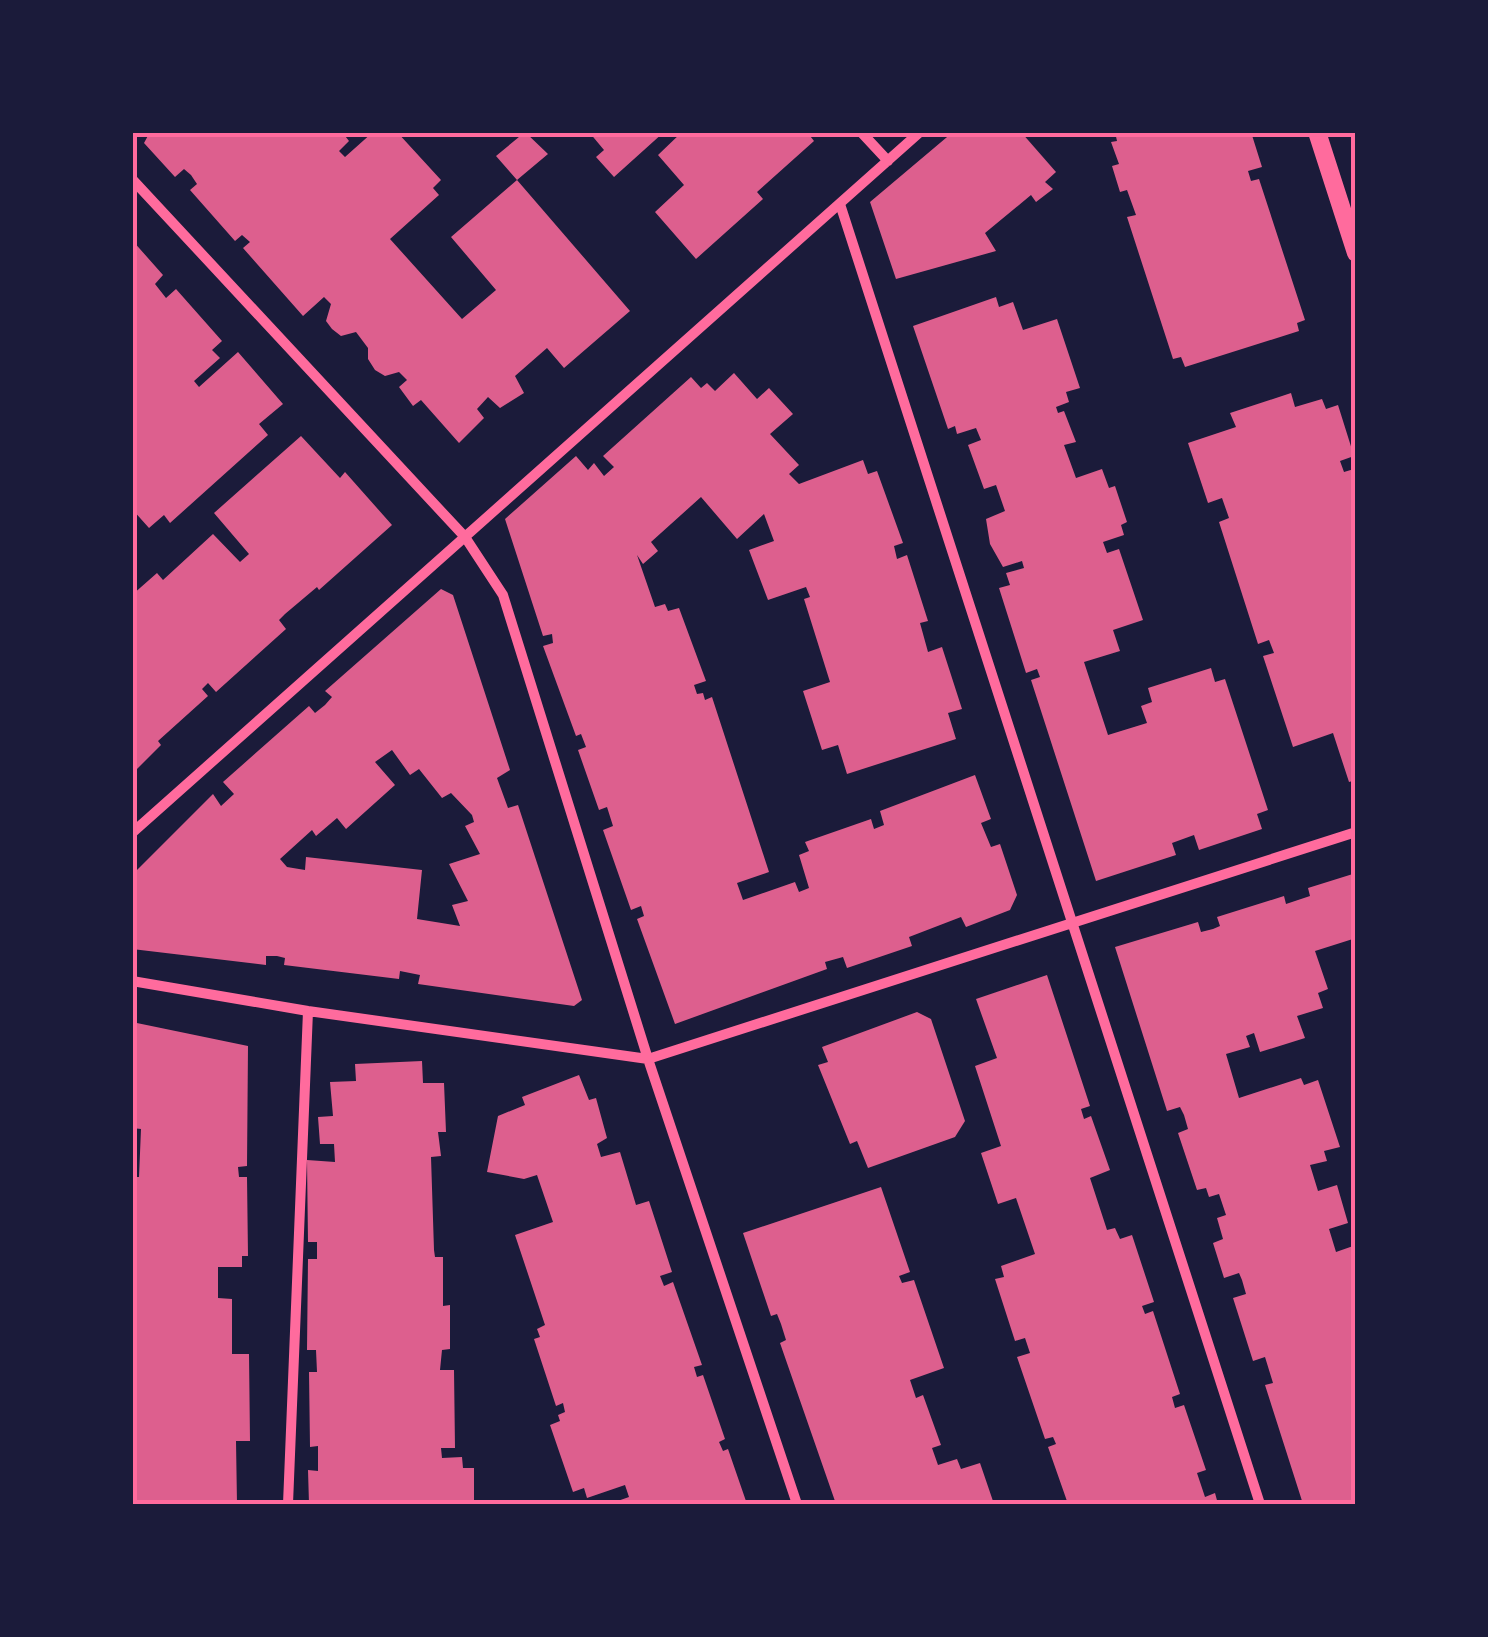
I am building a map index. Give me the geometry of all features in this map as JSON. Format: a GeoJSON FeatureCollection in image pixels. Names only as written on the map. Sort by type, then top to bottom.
{"type":"FeatureCollection","features":[{"type":"Feature","properties":{"kind":"street"},"geometry":{"type":"LineString","coordinates":[[862,132],[888,161]]}},
{"type":"Feature","properties":{"kind":"street"},"geometry":{"type":"LineString","coordinates":[[132,833],[920,132]]}},
{"type":"Feature","properties":{"kind":"street"},"geometry":{"type":"LineString","coordinates":[[1317,132],[1356,254]]}},
{"type":"Feature","properties":{"kind":"street"},"geometry":{"type":"LineString","coordinates":[[132,179],[465,538],[504,595],[648,1059],[797,1504]]}},
{"type":"Feature","properties":{"kind":"street"},"geometry":{"type":"LineString","coordinates":[[840,204],[1260,1504]]}},
{"type":"Feature","properties":{"kind":"street"},"geometry":{"type":"LineString","coordinates":[[132,980],[308,1011],[648,1059],[1356,832]]}},
{"type":"Feature","properties":{"kind":"street"},"geometry":{"type":"LineString","coordinates":[[288,1504],[308,1011]]}},
{"type":"Feature","properties":{"kind":"building"},"geometry":{"type":"Polygon","coordinates":[[[150,132],[342,132],[349,141],[339,151],[345,157],[373,132],[397,132],[441,180],[433,188],[439,195],[390,239],[462,319],[496,290],[451,237],[517,180],[630,311],[564,368],[547,348],[515,376],[524,393],[500,408],[488,397],[477,409],[484,418],[459,443],[421,400],[413,406],[399,387],[407,380],[399,372],[385,376],[375,370],[368,359],[368,348],[356,332],[341,336],[332,329],[326,321],[331,304],[324,297],[303,316],[243,248],[250,242],[242,235],[235,241],[190,190],[197,184],[191,175],[184,169],[175,177],[144,143],[150,132]]]}},
{"type":"Feature","properties":{"kind":"building"},"geometry":{"type":"Polygon","coordinates":[[[525,132],[548,154],[517,180],[496,156],[525,132]]]}},
{"type":"Feature","properties":{"kind":"building"},"geometry":{"type":"Polygon","coordinates":[[[589,132],[664,132],[614,177],[596,157],[604,150],[589,132]]]}},
{"type":"Feature","properties":{"kind":"building"},"geometry":{"type":"Polygon","coordinates":[[[682,132],[807,132],[814,141],[757,192],[763,199],[696,259],[655,212],[684,185],[658,155],[682,132]]]}},
{"type":"Feature","properties":{"kind":"building"},"geometry":{"type":"Polygon","coordinates":[[[953,132],[1021,132],[1056,172],[1045,182],[1053,189],[1036,202],[1031,195],[985,233],[996,251],[896,279],[870,202],[953,132]]]}},
{"type":"Feature","properties":{"kind":"building"},"geometry":{"type":"Polygon","coordinates":[[[1115,132],[1251,132],[1262,167],[1248,171],[1251,181],[1259,179],[1305,320],[1297,323],[1299,331],[1185,367],[1181,357],[1173,359],[1127,217],[1136,215],[1127,190],[1120,192],[1112,166],[1119,164],[1111,142],[1117,141],[1115,132]]]}},
{"type":"Feature","properties":{"kind":"building"},"geometry":{"type":"Polygon","coordinates":[[[132,240],[163,275],[155,284],[166,298],[176,289],[222,341],[212,350],[220,358],[194,381],[199,387],[238,352],[283,404],[259,424],[268,435],[170,523],[164,515],[149,528],[132,509],[132,240]]]}},
{"type":"Feature","properties":{"kind":"building"},"geometry":{"type":"Polygon","coordinates":[[[996,297],[999,307],[1013,302],[1023,330],[1057,319],[1080,388],[1066,392],[1069,402],[1056,407],[1058,413],[1064,411],[1076,442],[1064,445],[1076,478],[1102,469],[1109,488],[1115,486],[1127,522],[1121,525],[1124,535],[1103,542],[1107,553],[1119,549],[1143,620],[1113,630],[1120,651],[1084,662],[1108,735],[1147,723],[1141,706],[1152,702],[1148,688],[1211,668],[1215,682],[1225,679],[1268,810],[1257,814],[1262,829],[1199,850],[1194,835],[1172,843],[1176,855],[1096,881],[1031,680],[1040,677],[1037,669],[1026,673],[999,588],[1010,585],[1006,573],[1024,568],[1022,561],[1003,567],[990,544],[986,519],[1005,511],[996,485],[984,489],[968,445],[981,440],[976,428],[957,434],[955,426],[948,429],[913,326],[996,297]]]}},
{"type":"Feature","properties":{"kind":"building"},"geometry":{"type":"Polygon","coordinates":[[[734,373],[757,399],[769,388],[793,414],[770,434],[799,465],[789,474],[799,484],[863,460],[868,474],[877,471],[903,543],[894,546],[897,559],[907,555],[928,621],[920,623],[928,652],[942,647],[962,709],[948,713],[956,739],[847,774],[838,745],[822,750],[803,691],[830,682],[804,599],[810,597],[806,587],[768,600],[749,550],[774,541],[764,514],[737,539],[701,497],[651,542],[658,551],[643,564],[637,555],[655,607],[665,604],[668,611],[679,608],[706,681],[694,685],[697,694],[703,693],[705,700],[712,697],[769,872],[737,883],[743,900],[795,882],[799,892],[809,888],[799,855],[809,851],[805,842],[871,819],[874,829],[884,825],[880,811],[975,775],[991,819],[981,823],[991,847],[1000,844],[1017,895],[1010,910],[966,927],[961,917],[909,937],[912,946],[847,968],[843,957],[825,962],[827,969],[675,1024],[637,919],[644,916],[641,906],[631,910],[603,830],[613,826],[607,807],[599,810],[578,750],[586,747],[581,734],[576,736],[543,646],[553,643],[552,634],[543,636],[505,519],[576,456],[588,470],[594,463],[604,476],[614,467],[603,456],[691,377],[701,388],[707,383],[715,391],[734,373]]]}},
{"type":"Feature","properties":{"kind":"building"},"geometry":{"type":"Polygon","coordinates":[[[1291,393],[1295,407],[1322,399],[1326,409],[1338,405],[1354,456],[1340,461],[1344,472],[1354,469],[1356,473],[1356,780],[1349,782],[1333,733],[1293,747],[1263,656],[1274,653],[1269,640],[1258,644],[1219,522],[1229,518],[1222,498],[1208,503],[1188,443],[1236,427],[1230,413],[1291,393]]]}},
{"type":"Feature","properties":{"kind":"building"},"geometry":{"type":"Polygon","coordinates":[[[301,436],[340,478],[345,472],[392,525],[319,590],[317,587],[285,614],[279,620],[286,629],[216,692],[208,683],[202,689],[208,696],[158,741],[161,745],[136,770],[132,595],[157,573],[163,580],[213,534],[240,562],[249,554],[214,513],[301,436]]]}},
{"type":"Feature","properties":{"kind":"building"},"geometry":{"type":"Polygon","coordinates":[[[441,589],[453,595],[510,770],[497,778],[508,808],[518,805],[582,1000],[574,1006],[418,984],[420,975],[400,971],[399,979],[284,965],[285,958],[277,956],[266,956],[266,965],[132,949],[132,875],[213,794],[221,806],[234,794],[223,782],[309,706],[315,713],[325,705],[332,697],[325,691],[441,589]],[[392,750],[375,762],[395,785],[346,829],[337,818],[316,836],[312,830],[280,859],[287,867],[305,870],[306,857],[422,870],[417,919],[460,926],[452,905],[468,901],[449,864],[480,854],[465,826],[474,822],[472,815],[451,793],[442,798],[419,769],[410,775],[392,750]]]}},
{"type":"Feature","properties":{"kind":"building"},"geometry":{"type":"Polygon","coordinates":[[[1356,873],[1356,938],[1315,951],[1328,989],[1318,993],[1323,1008],[1297,1016],[1305,1038],[1260,1052],[1254,1033],[1246,1036],[1250,1047],[1226,1054],[1239,1098],[1301,1078],[1304,1085],[1318,1080],[1340,1147],[1324,1151],[1327,1161],[1310,1165],[1318,1191],[1337,1185],[1348,1223],[1329,1229],[1336,1252],[1356,1245],[1356,1504],[1303,1504],[1265,1385],[1273,1383],[1265,1357],[1253,1361],[1233,1298],[1246,1294],[1242,1280],[1239,1273],[1224,1278],[1213,1243],[1223,1239],[1217,1218],[1226,1215],[1219,1194],[1209,1197],[1206,1188],[1197,1190],[1178,1133],[1188,1129],[1184,1115],[1180,1107],[1167,1111],[1115,947],[1198,922],[1201,932],[1213,929],[1220,926],[1217,917],[1284,896],[1286,904],[1310,896],[1308,888],[1356,873]]]}},
{"type":"Feature","properties":{"kind":"building"},"geometry":{"type":"Polygon","coordinates":[[[1047,975],[1090,1106],[1081,1109],[1084,1119],[1091,1116],[1110,1170],[1090,1178],[1107,1230],[1115,1228],[1120,1239],[1132,1235],[1154,1302],[1142,1306],[1145,1314],[1153,1311],[1180,1394],[1172,1397],[1175,1408],[1184,1405],[1206,1470],[1197,1473],[1205,1497],[1215,1493],[1218,1504],[1068,1504],[1048,1447],[1056,1444],[1053,1437],[1045,1439],[1017,1357],[1030,1353],[1025,1338],[1015,1341],[995,1279],[1004,1277],[1001,1266],[1035,1254],[1016,1198],[998,1204],[981,1153],[1001,1146],[975,1066],[997,1058],[976,999],[1047,975]]]}},
{"type":"Feature","properties":{"kind":"building"},"geometry":{"type":"Polygon","coordinates":[[[917,1012],[931,1019],[965,1121],[955,1137],[868,1168],[857,1141],[850,1144],[818,1065],[828,1062],[822,1047],[917,1012]]]}},
{"type":"Feature","properties":{"kind":"building"},"geometry":{"type":"Polygon","coordinates":[[[132,1022],[248,1046],[247,1166],[238,1167],[239,1177],[247,1177],[248,1256],[242,1256],[242,1267],[218,1267],[218,1298],[232,1299],[232,1354],[249,1354],[250,1441],[236,1441],[237,1504],[132,1504],[132,1177],[139,1177],[141,1129],[132,1128],[132,1022]]]}},
{"type":"Feature","properties":{"kind":"building"},"geometry":{"type":"Polygon","coordinates":[[[422,1061],[423,1083],[444,1083],[446,1132],[438,1132],[441,1156],[431,1157],[434,1250],[435,1257],[443,1257],[443,1306],[450,1305],[450,1349],[442,1350],[440,1370],[454,1370],[455,1448],[441,1448],[442,1458],[462,1457],[463,1468],[474,1468],[474,1504],[309,1504],[308,1470],[318,1471],[318,1446],[310,1447],[309,1372],[317,1372],[316,1350],[307,1350],[308,1259],[317,1259],[317,1242],[308,1242],[307,1160],[335,1162],[334,1144],[320,1144],[318,1117],[333,1116],[330,1082],[356,1081],[355,1064],[422,1061]]]}},
{"type":"Feature","properties":{"kind":"building"},"geometry":{"type":"Polygon","coordinates":[[[579,1075],[589,1100],[596,1098],[607,1138],[597,1144],[601,1157],[620,1152],[636,1205],[649,1201],[672,1272],[660,1276],[664,1286],[673,1282],[702,1365],[694,1367],[697,1377],[703,1375],[725,1439],[719,1442],[723,1451],[728,1449],[747,1504],[609,1504],[629,1497],[625,1485],[587,1498],[584,1488],[573,1492],[550,1425],[560,1421],[558,1415],[565,1412],[563,1403],[556,1406],[534,1339],[540,1337],[537,1329],[545,1325],[515,1235],[553,1222],[537,1175],[524,1179],[487,1172],[498,1116],[525,1105],[522,1097],[579,1075]]]}},
{"type":"Feature","properties":{"kind":"building"},"geometry":{"type":"Polygon","coordinates":[[[881,1187],[910,1272],[899,1276],[902,1283],[914,1280],[944,1368],[910,1380],[916,1398],[923,1395],[941,1445],[932,1448],[938,1465],[957,1459],[961,1469],[980,1463],[994,1504],[836,1504],[780,1343],[786,1340],[781,1324],[777,1314],[771,1316],[743,1233],[881,1187]]]}}]}
